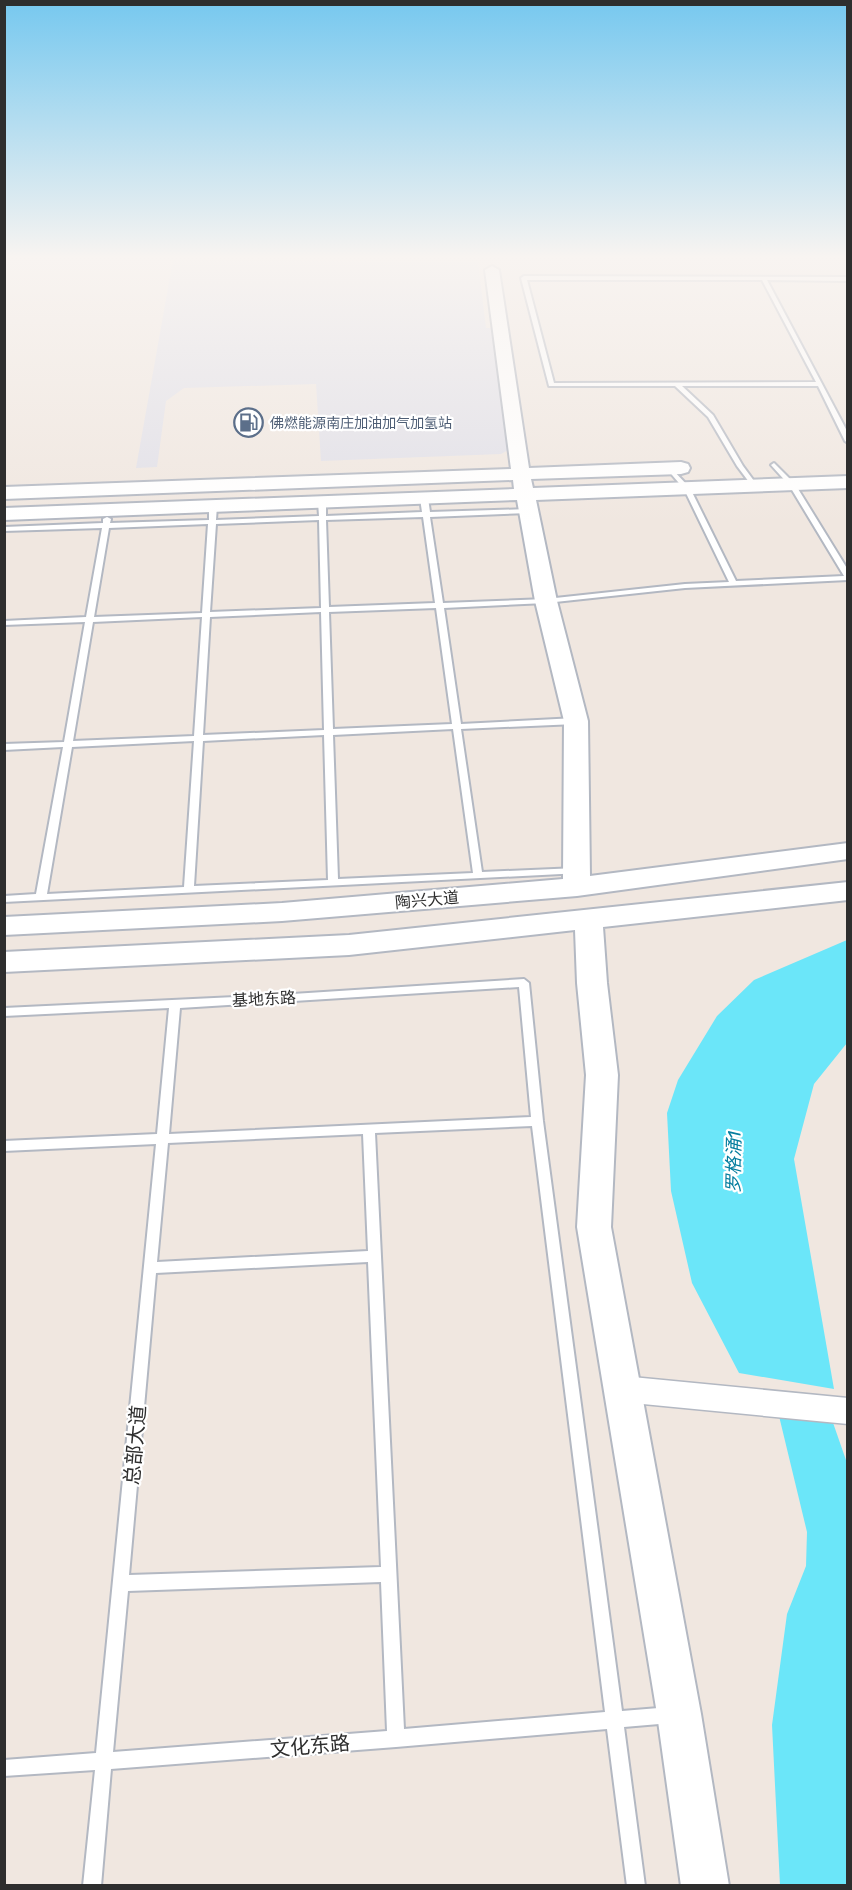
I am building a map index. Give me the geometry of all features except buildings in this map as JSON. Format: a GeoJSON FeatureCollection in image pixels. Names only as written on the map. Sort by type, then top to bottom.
{"type":"FeatureCollection","features":[{"type":"Feature","properties":{"kind":"street"},"geometry":{"type":"LineString","coordinates":[[503,347],[525,493],[546,601],[576,722],[581,892],[602,1075],[594,1227],[679,1714],[705,1886]]}},
{"type":"Feature","properties":{"kind":"street"},"geometry":{"type":"LineString","coordinates":[[4,514],[107,517],[425,506],[525,493],[670,469],[795,464]]}},
{"type":"Feature","properties":{"kind":"street"},"geometry":{"type":"LineString","coordinates":[[4,493],[525,493],[848,482]]}},
{"type":"Feature","properties":{"kind":"street","name":"陶兴大道"},"geometry":{"type":"LineString","coordinates":[[4,962],[349,945],[581,892],[848,851]]}},
{"type":"Feature","properties":{"kind":"street","name":"陶兴大道"},"geometry":{"type":"LineString","coordinates":[[4,926],[282,912],[581,892],[848,891]]}},
{"type":"Feature","properties":{"kind":"street"},"geometry":{"type":"LineString","coordinates":[[622,1389],[848,1411]]}},
{"type":"Feature","properties":{"kind":"lane"},"geometry":{"type":"LineString","coordinates":[[541,347],[551,385],[820,384]]}},
{"type":"Feature","properties":{"kind":"lane"},"geometry":{"type":"LineString","coordinates":[[800,347],[848,441]]}},
{"type":"Feature","properties":{"kind":"lane"},"geometry":{"type":"LineString","coordinates":[[677,385],[711,416],[740,466],[754,485]]}},
{"type":"Feature","properties":{"kind":"lane"},"geometry":{"type":"LineString","coordinates":[[4,623],[546,601],[685,586],[848,578],[792,484],[774,465]]}},
{"type":"Feature","properties":{"kind":"lane"},"geometry":{"type":"LineString","coordinates":[[670,469],[687,488],[734,584]]}},
{"type":"Feature","properties":{"kind":"lane"},"geometry":{"type":"LineString","coordinates":[[425,506],[478,876]]}},
{"type":"Feature","properties":{"kind":"lane"},"geometry":{"type":"LineString","coordinates":[[323,510],[333,883]]}},
{"type":"Feature","properties":{"kind":"lane"},"geometry":{"type":"LineString","coordinates":[[189,890],[212,514]]}},
{"type":"Feature","properties":{"kind":"lane"},"geometry":{"type":"LineString","coordinates":[[4,529],[107,517],[41,897]]}},
{"type":"Feature","properties":{"kind":"lane"},"geometry":{"type":"LineString","coordinates":[[4,747],[576,722]]}},
{"type":"Feature","properties":{"kind":"lane"},"geometry":{"type":"LineString","coordinates":[[4,899],[478,876],[581,892]]}},
{"type":"Feature","properties":{"kind":"lane","name":"基地东路"},"geometry":{"type":"LineString","coordinates":[[4,1012],[524,983],[537,1121]]}},
{"type":"Feature","properties":{"kind":"lane","name":"总部大道"},"geometry":{"type":"LineString","coordinates":[[92,1886],[152,1268],[175,1004]]}},
{"type":"Feature","properties":{"kind":"lane"},"geometry":{"type":"LineString","coordinates":[[4,1146],[537,1121],[636,1886]]}},
{"type":"Feature","properties":{"kind":"lane"},"geometry":{"type":"LineString","coordinates":[[369,1128],[396,1739]]}},
{"type":"Feature","properties":{"kind":"lane"},"geometry":{"type":"LineString","coordinates":[[152,1268],[375,1256]]}},
{"type":"Feature","properties":{"kind":"lane"},"geometry":{"type":"LineString","coordinates":[[122,1583],[389,1574]]}},
{"type":"Feature","properties":{"kind":"lane","name":"文化东路"},"geometry":{"type":"LineString","coordinates":[[4,1768],[396,1739],[679,1714]]}},
{"type":"Feature","properties":{"kind":"shaded area"},"geometry":{"type":"Polygon","coordinates":[[[157,347],[497,347],[512,448],[501,454],[321,461],[316,384],[184,388],[166,401],[157,467],[136,468],[157,347]]]}},
{"type":"Feature","properties":{"kind":"water","name":"罗格涌1"},"geometry":{"type":"Polygon","coordinates":[[[847,940],[847,1043],[814,1084],[794,1159],[834,1389],[739,1373],[692,1283],[671,1191],[667,1113],[678,1080],[717,1016],[754,980],[847,940]]]}},
{"type":"Feature","properties":{"kind":"water"},"geometry":{"type":"Polygon","coordinates":[[[779,1416],[831,1417],[847,1463],[847,1885],[780,1885],[772,1725],[787,1614],[806,1566],[807,1532],[779,1416]]]}},
{"type":"Feature","properties":{"kind":"place","name":"佛燃能源南庄加油加气加氢站"},"geometry":{"type":"Point","coordinates":[249,423]}}]}
